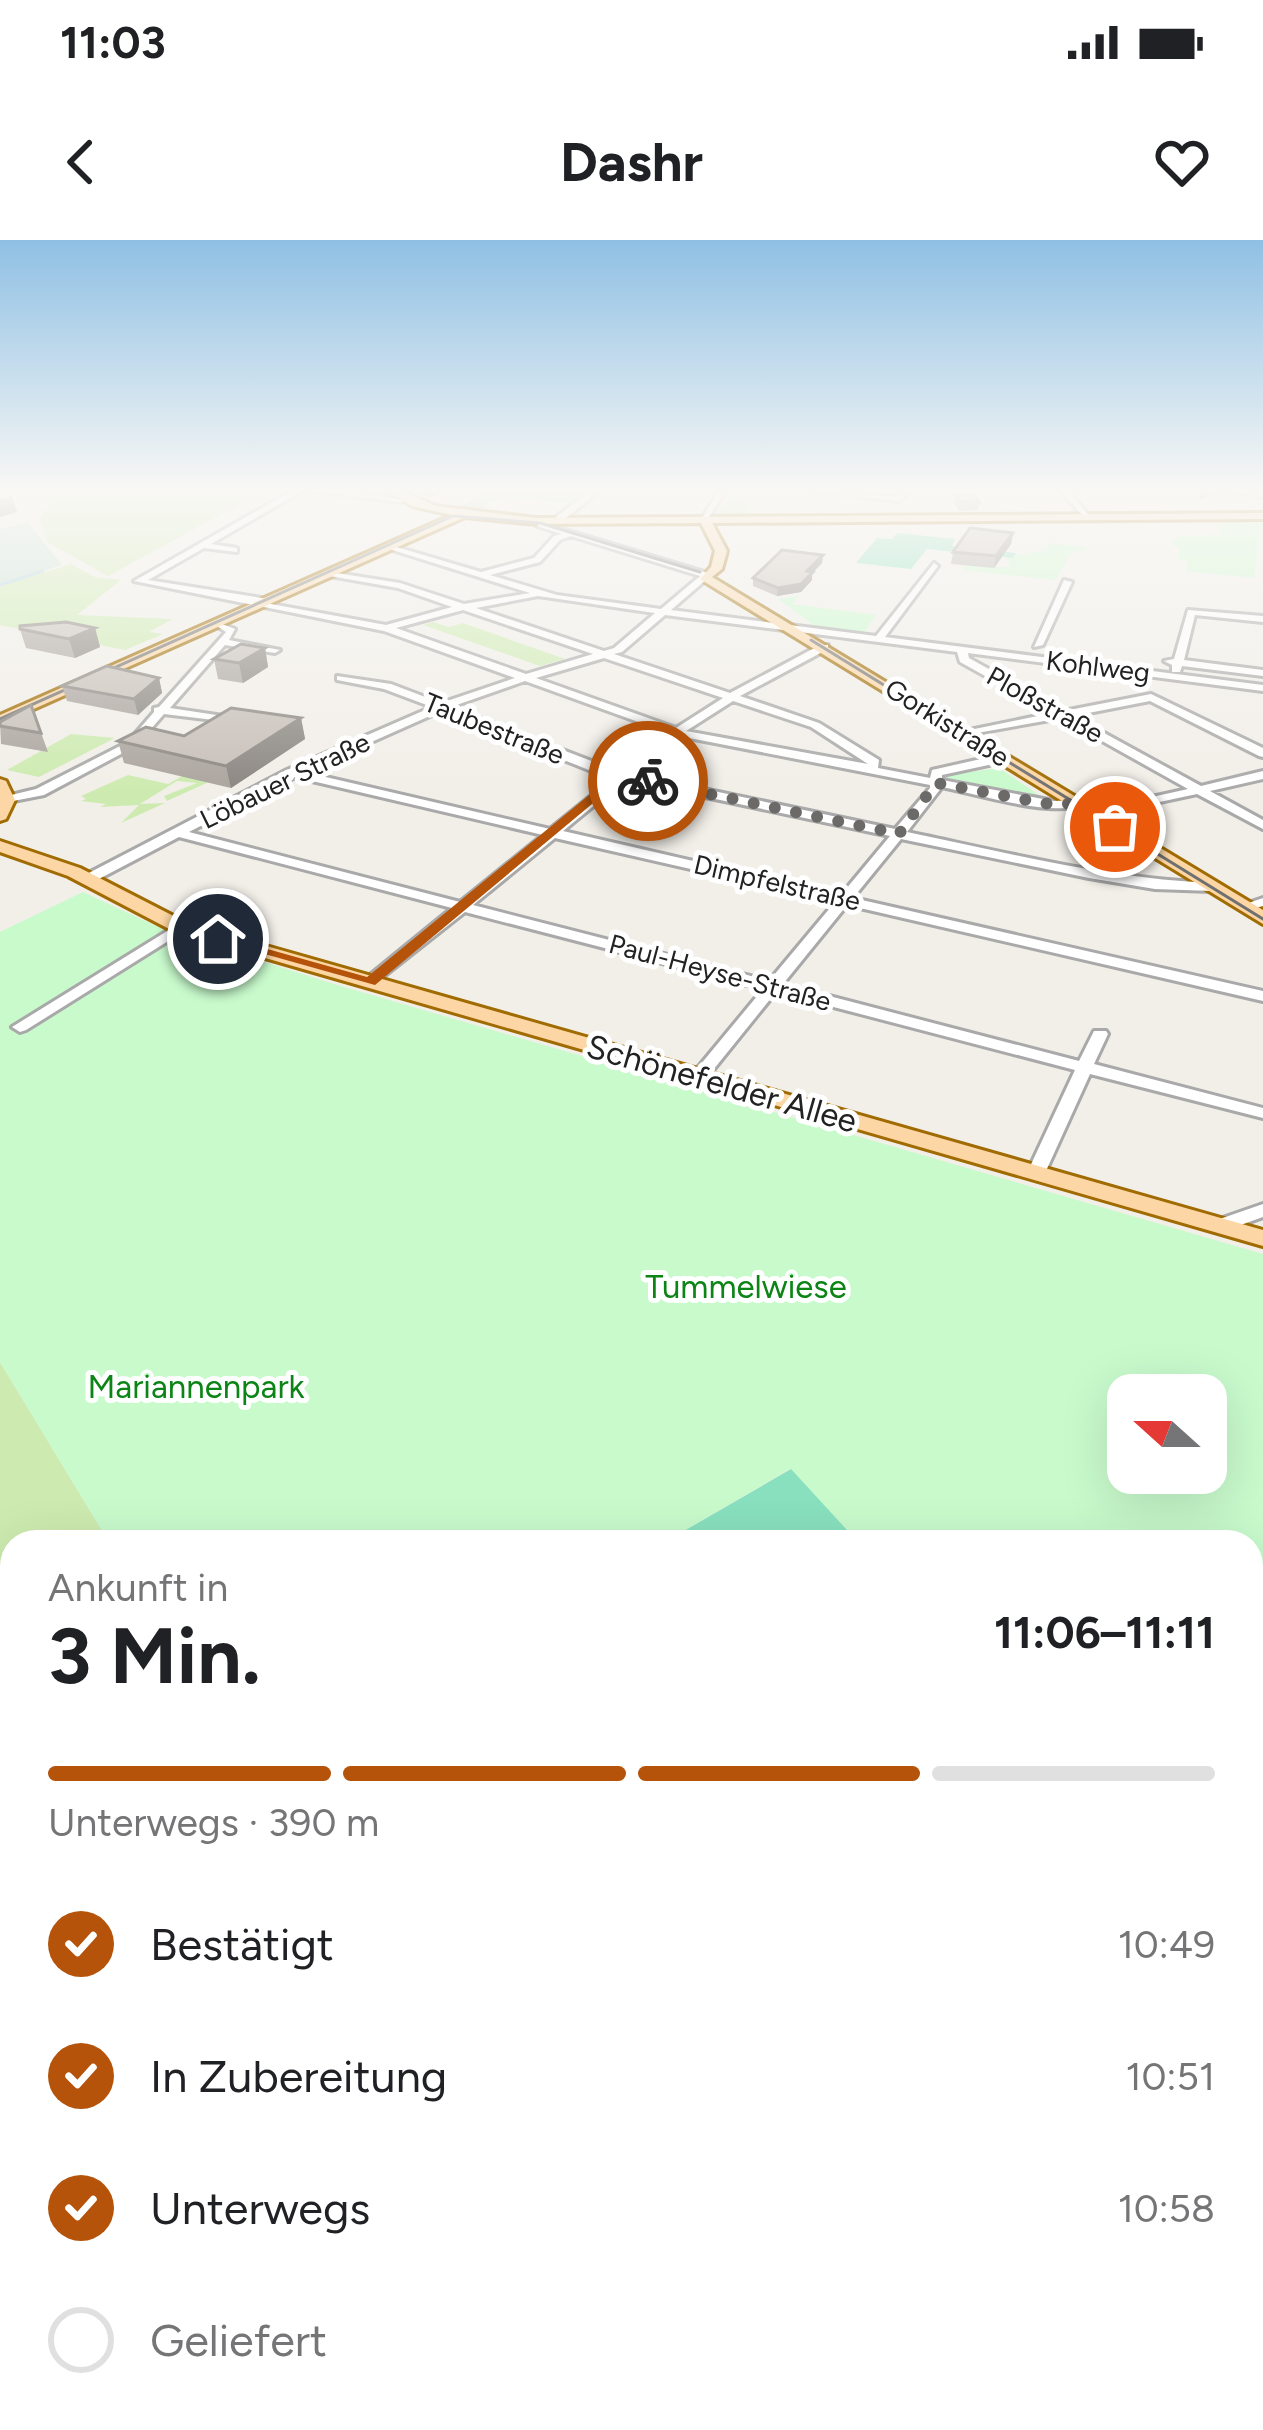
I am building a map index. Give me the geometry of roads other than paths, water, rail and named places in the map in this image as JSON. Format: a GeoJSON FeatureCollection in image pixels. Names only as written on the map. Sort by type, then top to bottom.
{"type":"FeatureCollection","features":[{"type":"Feature","properties":{"kind":"main road"},"geometry":{"type":"LineString","coordinates":[[0,720],[299,589]]}},
{"type":"Feature","properties":{"kind":"main road","name":"Gorkistraße"},"geometry":{"type":"LineString","coordinates":[[730,589],[1212,887],[1254,904],[1263,918]]}},
{"type":"Feature","properties":{"kind":"main road","name":"Gorkistraße"},"geometry":{"type":"LineString","coordinates":[[740,589],[796,616],[816,640]]}},
{"type":"Feature","properties":{"kind":"main road","name":"Schönefelder Allee"},"geometry":{"type":"LineString","coordinates":[[0,846],[88,879],[182,928],[1263,1238]]}},
{"type":"Feature","properties":{"kind":"street"},"geometry":{"type":"LineString","coordinates":[[184,589],[386,628],[677,732],[1054,805],[1086,809],[1263,776]]}},
{"type":"Feature","properties":{"kind":"street"},"geometry":{"type":"LineString","coordinates":[[401,589],[827,730],[874,763],[870,770]]}},
{"type":"Feature","properties":{"kind":"street"},"geometry":{"type":"LineString","coordinates":[[526,589],[790,630]]}},
{"type":"Feature","properties":{"kind":"street","name":"Löbauer Straße"},"geometry":{"type":"LineString","coordinates":[[88,879],[292,773],[441,708],[618,650],[690,589]]}},
{"type":"Feature","properties":{"kind":"street"},"geometry":{"type":"LineString","coordinates":[[878,640],[917,589]]}},
{"type":"Feature","properties":{"kind":"street"},"geometry":{"type":"LineString","coordinates":[[1038,645],[1064,589]]}},
{"type":"Feature","properties":{"kind":"street"},"geometry":{"type":"LineString","coordinates":[[386,628],[460,607],[540,594]]}},
{"type":"Feature","properties":{"kind":"street"},"geometry":{"type":"LineString","coordinates":[[1177,666],[1195,611],[1263,619]]}},
{"type":"Feature","properties":{"kind":"street"},"geometry":{"type":"LineString","coordinates":[[2,800],[40,792],[132,744],[232,631],[220,624]]}},
{"type":"Feature","properties":{"kind":"street"},"geometry":{"type":"LineString","coordinates":[[888,627],[1263,673]]}},
{"type":"Feature","properties":{"kind":"street"},"geometry":{"type":"LineString","coordinates":[[370,982],[677,732],[816,640]]}},
{"type":"Feature","properties":{"kind":"street","name":"Kohlweg"},"geometry":{"type":"LineString","coordinates":[[816,640],[878,640],[1263,688]]}},
{"type":"Feature","properties":{"kind":"street"},"geometry":{"type":"LineString","coordinates":[[222,642],[275,650]]}},
{"type":"Feature","properties":{"kind":"street","name":"Ploßstraße"},"geometry":{"type":"LineString","coordinates":[[962,650],[964,660],[1263,825]]}},
{"type":"Feature","properties":{"kind":"street"},"geometry":{"type":"LineString","coordinates":[[110,673],[134,678]]}},
{"type":"Feature","properties":{"kind":"street"},"geometry":{"type":"LineString","coordinates":[[1149,674],[1144,693],[1263,753]]}},
{"type":"Feature","properties":{"kind":"street","name":"Taubestraße"},"geometry":{"type":"LineString","coordinates":[[341,678],[387,686],[620,776],[1130,882],[1212,887]]}},
{"type":"Feature","properties":{"kind":"street"},"geometry":{"type":"LineString","coordinates":[[158,684],[180,689]]}},
{"type":"Feature","properties":{"kind":"street"},"geometry":{"type":"LineString","coordinates":[[964,734],[1151,697]]}},
{"type":"Feature","properties":{"kind":"street"},"geometry":{"type":"LineString","coordinates":[[158,710],[264,726]]}},
{"type":"Feature","properties":{"kind":"street"},"geometry":{"type":"LineString","coordinates":[[699,1076],[899,834],[942,770],[1003,758]]}},
{"type":"Feature","properties":{"kind":"street","name":"Dimpfelstraße"},"geometry":{"type":"LineString","coordinates":[[292,773],[1263,996]]}},
{"type":"Feature","properties":{"kind":"street","name":"Paul-Heyse-Straße"},"geometry":{"type":"LineString","coordinates":[[177,833],[1263,1113]]}},
{"type":"Feature","properties":{"kind":"street"},"geometry":{"type":"LineString","coordinates":[[20,1027],[182,928]]}},
{"type":"Feature","properties":{"kind":"street"},"geometry":{"type":"LineString","coordinates":[[1036,1173],[1100,1034]]}},
{"type":"Feature","properties":{"kind":"street"},"geometry":{"type":"LineString","coordinates":[[1221,1226],[1263,1210]]}},
{"type":"Feature","properties":{"kind":"tram line"},"geometry":{"type":"LineString","coordinates":[[0,719],[290,589]]}},
{"type":"Feature","properties":{"kind":"tram line"},"geometry":{"type":"LineString","coordinates":[[811,640],[1263,919]]}},
{"type":"Feature","properties":{"kind":"park label","name":"Tummelwiese"},"geometry":{"type":"Point","coordinates":[746,1286]}},
{"type":"Feature","properties":{"kind":"park label","name":"Mariannenpark"},"geometry":{"type":"Point","coordinates":[196,1386]}}]}
